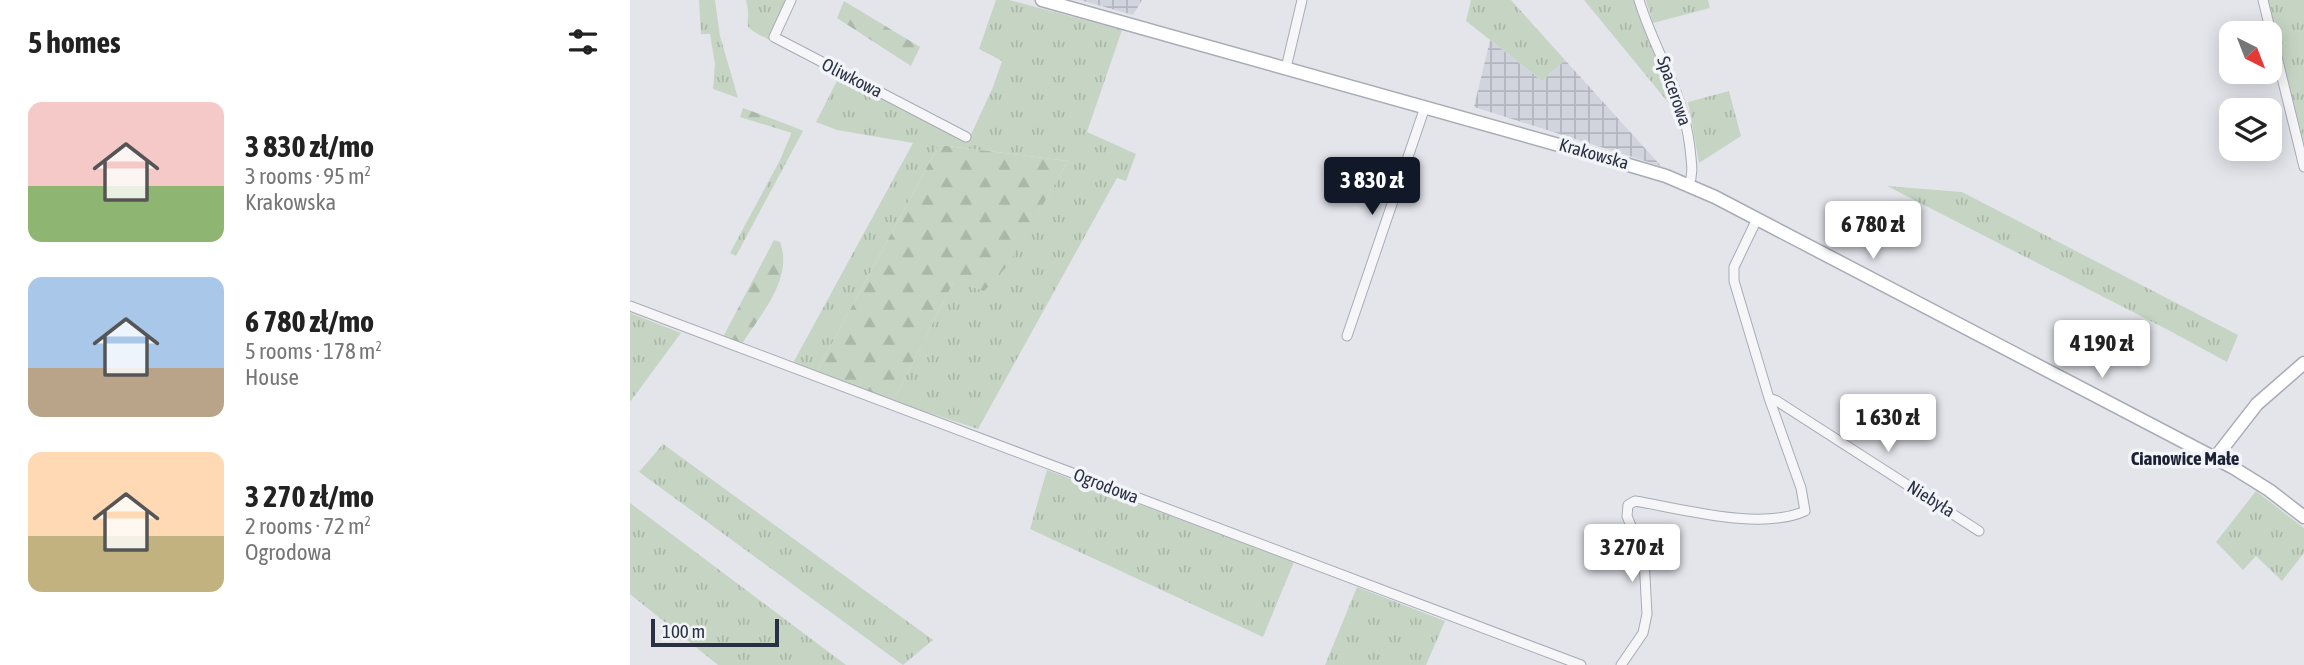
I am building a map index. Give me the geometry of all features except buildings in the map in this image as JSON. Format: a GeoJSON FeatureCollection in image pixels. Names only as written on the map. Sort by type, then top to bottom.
{"type":"FeatureCollection","features":[{"type":"Feature","properties":{"kind":"main road","name":"Krakowska"},"geometry":{"type":"LineString","coordinates":[[1042,0],[1643,168],[1689,185],[2215,458]]}},
{"type":"Feature","properties":{"kind":"main road"},"geometry":{"type":"LineString","coordinates":[[2304,363],[2258,404],[2215,458],[2253,479],[2304,517]]}},
{"type":"Feature","properties":{"kind":"street","name":"Oliwkowa"},"geometry":{"type":"LineString","coordinates":[[792,0],[774,37],[966,137]]}},
{"type":"Feature","properties":{"kind":"street"},"geometry":{"type":"LineString","coordinates":[[1286,68],[1302,0]]}},
{"type":"Feature","properties":{"kind":"street","name":"Spacerowa"},"geometry":{"type":"LineString","coordinates":[[1639,0],[1675,84],[1685,115],[1692,174],[1689,185]]}},
{"type":"Feature","properties":{"kind":"street"},"geometry":{"type":"LineString","coordinates":[[2263,0],[2303,162]]}},
{"type":"Feature","properties":{"kind":"street"},"geometry":{"type":"LineString","coordinates":[[1347,336],[1425,107]]}},
{"type":"Feature","properties":{"kind":"street"},"geometry":{"type":"LineString","coordinates":[[1621,665],[1643,633],[1647,614],[1644,559],[1626,509],[1635,500],[1744,518],[1779,519],[1805,511],[1801,488],[1733,276],[1736,263],[1757,219]]}},
{"type":"Feature","properties":{"kind":"street","name":"Ogrodowa"},"geometry":{"type":"LineString","coordinates":[[630,306],[1581,665]]}},
{"type":"Feature","properties":{"kind":"street","name":"Niebyła"},"geometry":{"type":"LineString","coordinates":[[1773,400],[1979,531]]}},
{"type":"Feature","properties":{"kind":"shaded area"},"geometry":{"type":"Polygon","coordinates":[[[1080,0],[1142,0],[1133,15],[1080,0]]]}},
{"type":"Feature","properties":{"kind":"shaded area"},"geometry":{"type":"Polygon","coordinates":[[[1490,40],[1542,81],[1565,60],[1661,166],[1474,107],[1490,40]]]}},
{"type":"Feature","properties":{"kind":"green space"},"geometry":{"type":"Polygon","coordinates":[[[699,0],[715,0],[720,36],[738,98],[713,89],[715,64],[710,34],[701,34],[699,0]]]}},
{"type":"Feature","properties":{"kind":"green space"},"geometry":{"type":"Polygon","coordinates":[[[746,0],[789,0],[771,41],[749,27],[746,0]]]}},
{"type":"Feature","properties":{"kind":"green space"},"geometry":{"type":"Polygon","coordinates":[[[996,0],[1009,0],[1122,30],[1087,132],[1136,154],[1126,181],[1117,178],[978,429],[893,401],[954,281],[1008,264],[1068,161],[939,145],[816,373],[793,363],[913,143],[837,130],[816,122],[840,75],[968,141],[1002,61],[979,49],[996,0]]]}},
{"type":"Feature","properties":{"kind":"green space"},"geometry":{"type":"Polygon","coordinates":[[[1471,0],[1511,0],[1565,60],[1542,81],[1466,21],[1471,0]]]}},
{"type":"Feature","properties":{"kind":"green space"},"geometry":{"type":"Polygon","coordinates":[[[1584,0],[1637,0],[1681,118],[1584,0]]]}},
{"type":"Feature","properties":{"kind":"green space"},"geometry":{"type":"Polygon","coordinates":[[[1646,0],[1708,0],[1710,8],[1653,23],[1646,0]]]}},
{"type":"Feature","properties":{"kind":"green space"},"geometry":{"type":"Polygon","coordinates":[[[2267,0],[2304,0],[2304,143],[2282,58],[2282,21],[2272,21],[2267,0]]]}},
{"type":"Feature","properties":{"kind":"green space"},"geometry":{"type":"Polygon","coordinates":[[[844,1],[920,47],[911,66],[837,18],[844,1]]]}},
{"type":"Feature","properties":{"kind":"green space"},"geometry":{"type":"Polygon","coordinates":[[[1729,91],[1741,136],[1699,163],[1688,102],[1729,91]]]}},
{"type":"Feature","properties":{"kind":"green space"},"geometry":{"type":"Polygon","coordinates":[[[743,108],[794,127],[792,133],[740,117],[743,108]]]}},
{"type":"Feature","properties":{"kind":"green space"},"geometry":{"type":"Polygon","coordinates":[[[794,127],[803,131],[736,256],[730,253],[780,160],[794,127]]]}},
{"type":"Feature","properties":{"kind":"green space"},"geometry":{"type":"Polygon","coordinates":[[[939,145],[1068,161],[1008,265],[984,291],[954,281],[893,401],[816,373],[939,145]]]}},
{"type":"Feature","properties":{"kind":"green space"},"geometry":{"type":"Polygon","coordinates":[[[1887,186],[1962,192],[2238,335],[2227,362],[2170,331],[1887,186]]]}},
{"type":"Feature","properties":{"kind":"green space"},"geometry":{"type":"Polygon","coordinates":[[[774,240],[780,242],[783,256],[779,283],[773,296],[742,344],[723,337],[774,240]]]}},
{"type":"Feature","properties":{"kind":"green space"},"geometry":{"type":"Polygon","coordinates":[[[630,313],[681,333],[630,402],[630,313]]]}},
{"type":"Feature","properties":{"kind":"green space"},"geometry":{"type":"Polygon","coordinates":[[[663,444],[933,640],[903,665],[639,472],[663,444]]]}},
{"type":"Feature","properties":{"kind":"green space"},"geometry":{"type":"Polygon","coordinates":[[[1047,470],[1294,562],[1263,637],[1030,529],[1047,470]]]}},
{"type":"Feature","properties":{"kind":"green space"},"geometry":{"type":"Polygon","coordinates":[[[2256,491],[2304,528],[2304,553],[2282,581],[2256,556],[2243,570],[2216,542],[2256,491]]]}},
{"type":"Feature","properties":{"kind":"green space"},"geometry":{"type":"Polygon","coordinates":[[[630,503],[846,665],[718,665],[630,594],[630,503]]]}},
{"type":"Feature","properties":{"kind":"green space"},"geometry":{"type":"Polygon","coordinates":[[[1357,587],[1445,621],[1426,665],[1325,665],[1357,587]]]}},
{"type":"Feature","properties":{"kind":"district","name":"Cianowice Małe"},"geometry":{"type":"Point","coordinates":[2185,458]}}]}
